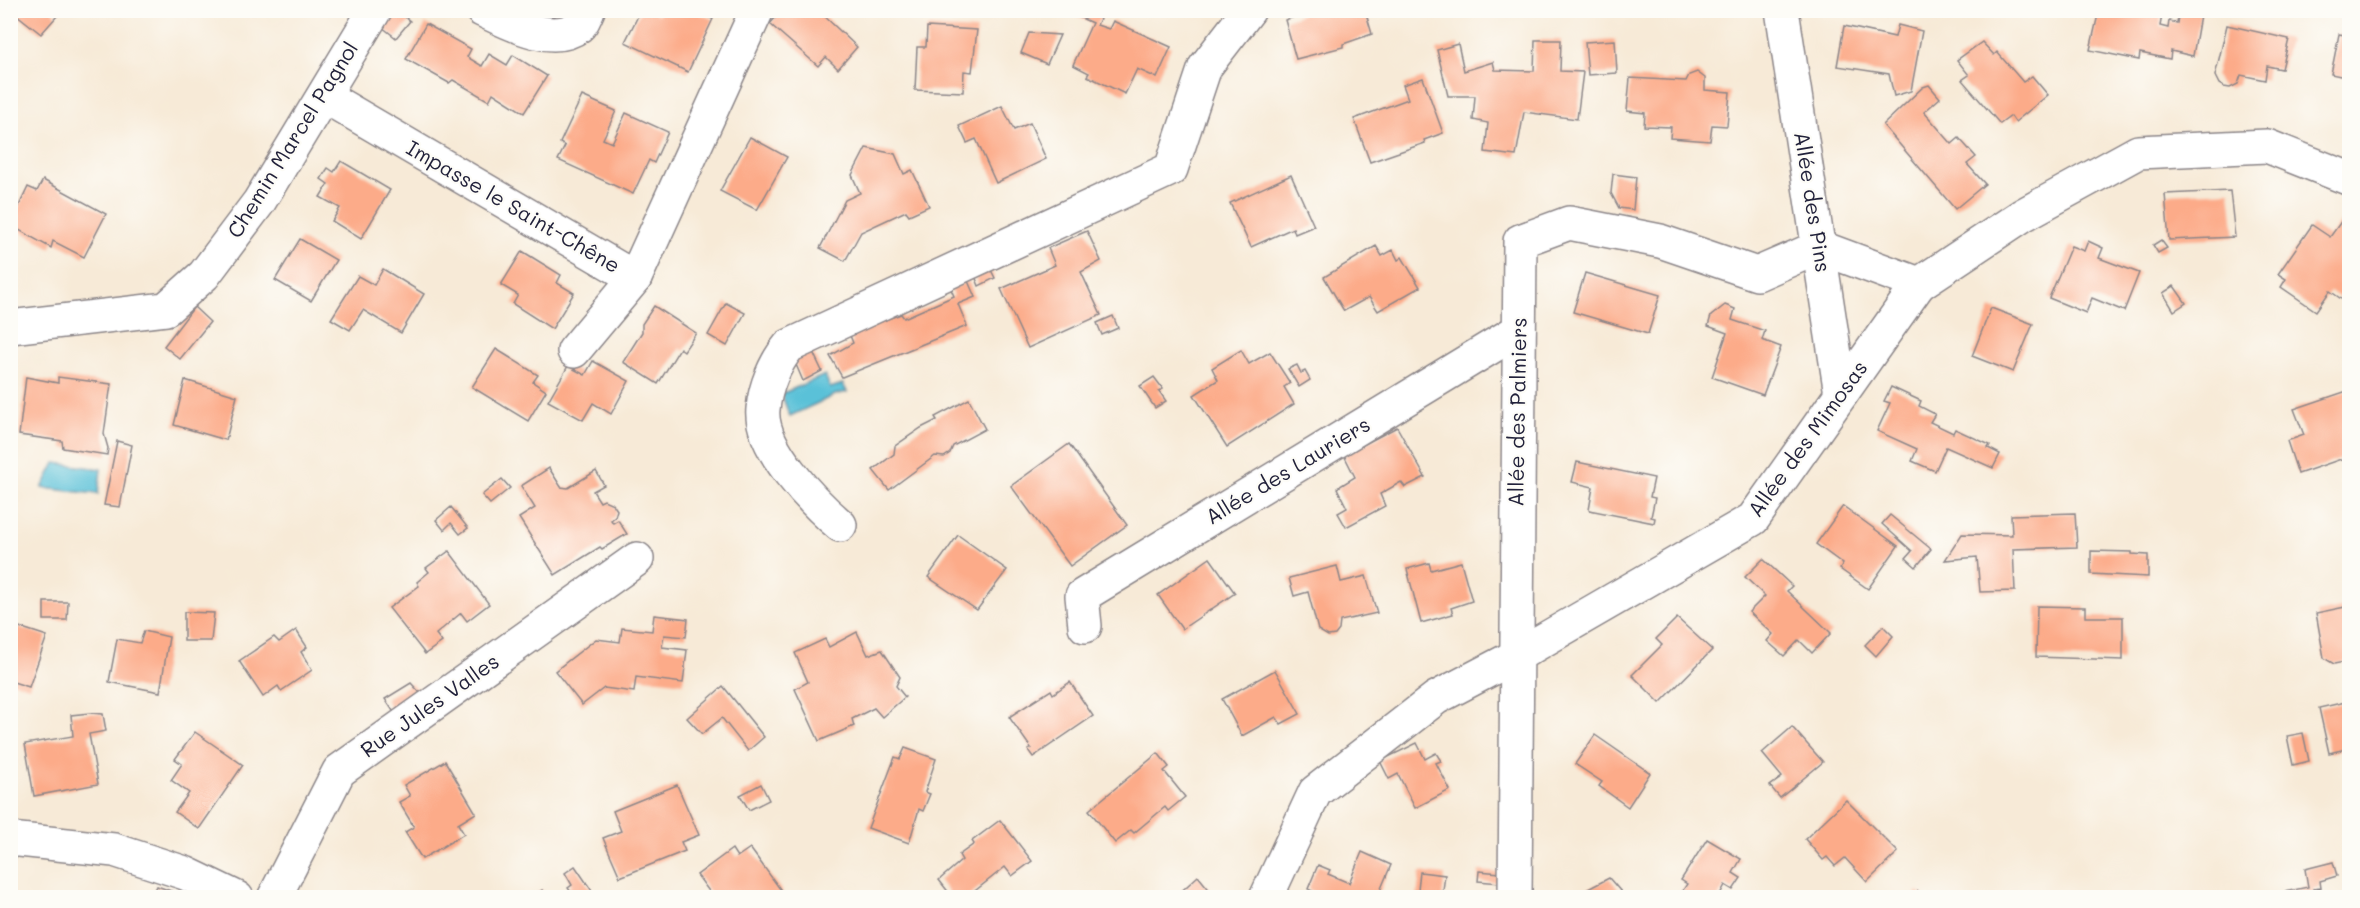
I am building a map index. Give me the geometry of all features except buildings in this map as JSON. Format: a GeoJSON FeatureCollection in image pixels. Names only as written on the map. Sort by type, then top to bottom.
{"type":"FeatureCollection","features":[{"type":"Feature","properties":{"kind":"street","name":"Chemin Marcel Pagnol"},"geometry":{"type":"LineString","coordinates":[[10,327],[166,309],[204,275],[259,202],[375,10]]}},
{"type":"Feature","properties":{"kind":"street"},"geometry":{"type":"LineString","coordinates":[[482,10],[535,32],[551,34],[568,33],[581,25],[588,10]]}},
{"type":"Feature","properties":{"kind":"street","name":"Impasse le Saint-Chêne"},"geometry":{"type":"LineString","coordinates":[[324,96],[635,278],[757,10]]}},
{"type":"Feature","properties":{"kind":"street"},"geometry":{"type":"LineString","coordinates":[[840,525],[813,502],[770,442],[762,411],[778,359],[789,346],[1171,169],[1205,67],[1249,10]]}},
{"type":"Feature","properties":{"kind":"street","name":"Allée des Pins"},"geometry":{"type":"LineString","coordinates":[[1782,10],[1841,394]]}},
{"type":"Feature","properties":{"kind":"street","name":"Allée des Mimosas"},"geometry":{"type":"LineString","coordinates":[[1266,897],[1315,792],[1436,698],[1516,656],[1753,519],[1919,284],[2023,215],[2139,152],[2267,146],[2349,179]]}},
{"type":"Feature","properties":{"kind":"street","name":"Allée des Palmiers"},"geometry":{"type":"LineString","coordinates":[[1515,897],[1520,242],[1569,223],[1660,241],[1757,274],[1818,247]]}},
{"type":"Feature","properties":{"kind":"street"},"geometry":{"type":"LineString","coordinates":[[1818,247],[1919,284]]}},
{"type":"Feature","properties":{"kind":"street"},"geometry":{"type":"LineString","coordinates":[[574,351],[635,278]]}},
{"type":"Feature","properties":{"kind":"street","name":"Allée des Lauriers"},"geometry":{"type":"LineString","coordinates":[[1085,626],[1082,596],[1519,330]]}},
{"type":"Feature","properties":{"kind":"street","name":"Rue Jules Valles"},"geometry":{"type":"LineString","coordinates":[[274,897],[339,771],[637,559]]}},
{"type":"Feature","properties":{"kind":"street"},"geometry":{"type":"LineString","coordinates":[[10,839],[114,850],[185,873],[237,897]]}},
{"type":"Feature","properties":{"kind":"water"},"geometry":{"type":"Polygon","coordinates":[[[825,375],[830,388],[843,384],[847,392],[835,395],[790,416],[781,394],[825,375]]]}},
{"type":"Feature","properties":{"kind":"water"},"geometry":{"type":"Polygon","coordinates":[[[55,463],[101,469],[98,494],[42,488],[55,463]]]}}]}
